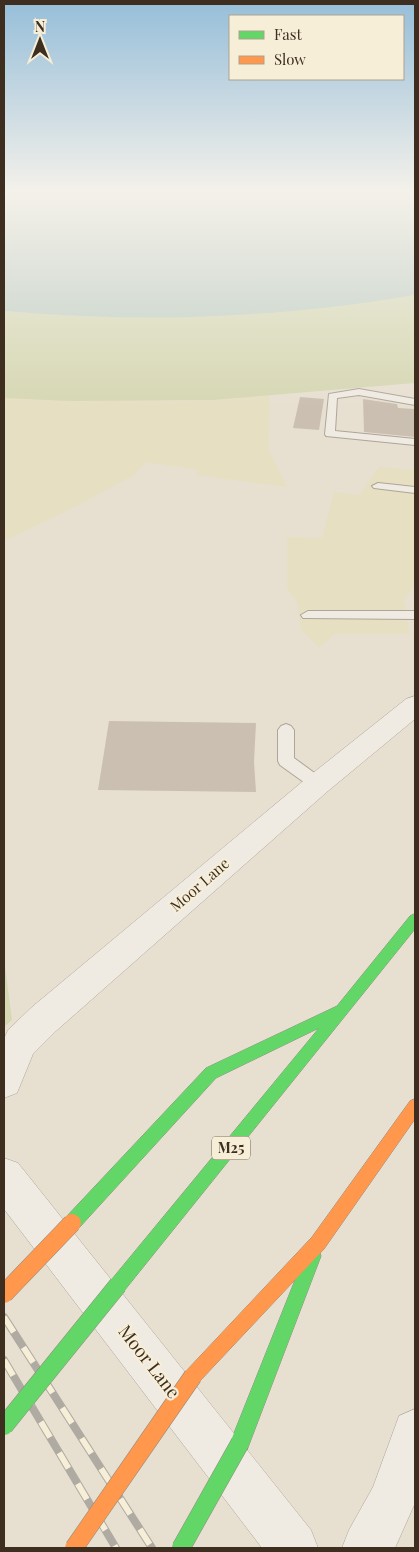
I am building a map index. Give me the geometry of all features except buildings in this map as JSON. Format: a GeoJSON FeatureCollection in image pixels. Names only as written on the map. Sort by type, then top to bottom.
{"type":"FeatureCollection","features":[{"type":"Feature","properties":{"kind":"highway","name":"M25"},"geometry":{"type":"LineString","coordinates":[[4,1426],[288,1079],[415,920]]}},
{"type":"Feature","properties":{"kind":"highway","name":"M25"},"geometry":{"type":"LineString","coordinates":[[4,1294],[211,1073],[342,1009]]}},
{"type":"Feature","properties":{"kind":"highway"},"geometry":{"type":"LineString","coordinates":[[74,1548],[193,1376],[318,1243],[415,1106]]}},
{"type":"Feature","properties":{"kind":"highway"},"geometry":{"type":"LineString","coordinates":[[181,1548],[240,1444],[318,1243]]}},
{"type":"Feature","properties":{"kind":"street","name":"Moor Lane"},"geometry":{"type":"LineString","coordinates":[[4,1080],[20,1042],[44,1019],[318,784],[415,705]]}},
{"type":"Feature","properties":{"kind":"street","name":"Moor Lane"},"geometry":{"type":"LineString","coordinates":[[4,1177],[293,1548]]}},
{"type":"Feature","properties":{"kind":"street"},"geometry":{"type":"LineString","coordinates":[[367,1548],[384,1523],[406,1464],[415,1432]]}},
{"type":"Feature","properties":{"kind":"lane"},"geometry":{"type":"LineString","coordinates":[[415,402],[359,392],[332,396],[330,434],[415,442]]}},
{"type":"Feature","properties":{"kind":"lane"},"geometry":{"type":"LineString","coordinates":[[378,486],[415,490]]}},
{"type":"Feature","properties":{"kind":"lane"},"geometry":{"type":"LineString","coordinates":[[308,615],[415,615]]}},
{"type":"Feature","properties":{"kind":"lane"},"geometry":{"type":"LineString","coordinates":[[286,730],[286,761],[318,784]]}},
{"type":"Feature","properties":{"kind":"shaded area"},"geometry":{"type":"Polygon","coordinates":[[[4,263],[415,263],[415,295],[313,309],[210,316],[158,317],[55,315],[4,311],[4,263]]]}},
{"type":"Feature","properties":{"kind":"shaded area"},"geometry":{"type":"Polygon","coordinates":[[[270,395],[268,449],[287,487],[196,475],[198,470],[146,462],[134,475],[73,508],[4,541],[4,398],[170,401],[213,400],[270,395]]]}},
{"type":"Feature","properties":{"kind":"shaded area"},"geometry":{"type":"Polygon","coordinates":[[[379,467],[415,470],[415,585],[404,601],[410,634],[335,634],[319,648],[301,630],[297,602],[287,588],[287,537],[322,538],[334,492],[359,495],[379,467]]]}},
{"type":"Feature","properties":{"kind":"green space"},"geometry":{"type":"Polygon","coordinates":[[[415,295],[415,383],[213,400],[70,401],[4,398],[4,311],[107,317],[210,315],[313,308],[415,295]]]}},
{"type":"Feature","properties":{"kind":"green space"},"geometry":{"type":"Polygon","coordinates":[[[4,958],[12,1020],[4,1027],[4,958]]]}},
{"type":"Feature","properties":{"kind":"railway"},"geometry":{"type":"LineString","coordinates":[[4,1317],[152,1548]]}},
{"type":"Feature","properties":{"kind":"railway"},"geometry":{"type":"LineString","coordinates":[[4,1360],[116,1548]]}},
{"type":"Feature","properties":{"kind":"traffic: fast"},"geometry":{"type":"LineString","coordinates":[[118,1285],[415,920]]}},
{"type":"Feature","properties":{"kind":"traffic: fast"},"geometry":{"type":"LineString","coordinates":[[72,1223],[211,1073],[336,1012]]}},
{"type":"Feature","properties":{"kind":"traffic: fast"},"geometry":{"type":"LineString","coordinates":[[240,1443],[313,1256]]}},
{"type":"Feature","properties":{"kind":"traffic: fast"},"geometry":{"type":"LineString","coordinates":[[4,1426],[118,1285]]}},
{"type":"Feature","properties":{"kind":"traffic: fast"},"geometry":{"type":"LineString","coordinates":[[181,1548],[240,1443]]}},
{"type":"Feature","properties":{"kind":"traffic: slow"},"geometry":{"type":"LineString","coordinates":[[193,1376],[318,1243],[415,1106]]}},
{"type":"Feature","properties":{"kind":"traffic: slow"},"geometry":{"type":"LineString","coordinates":[[4,1294],[72,1223]]}},
{"type":"Feature","properties":{"kind":"traffic: slow"},"geometry":{"type":"LineString","coordinates":[[74,1548],[193,1376]]}}]}
